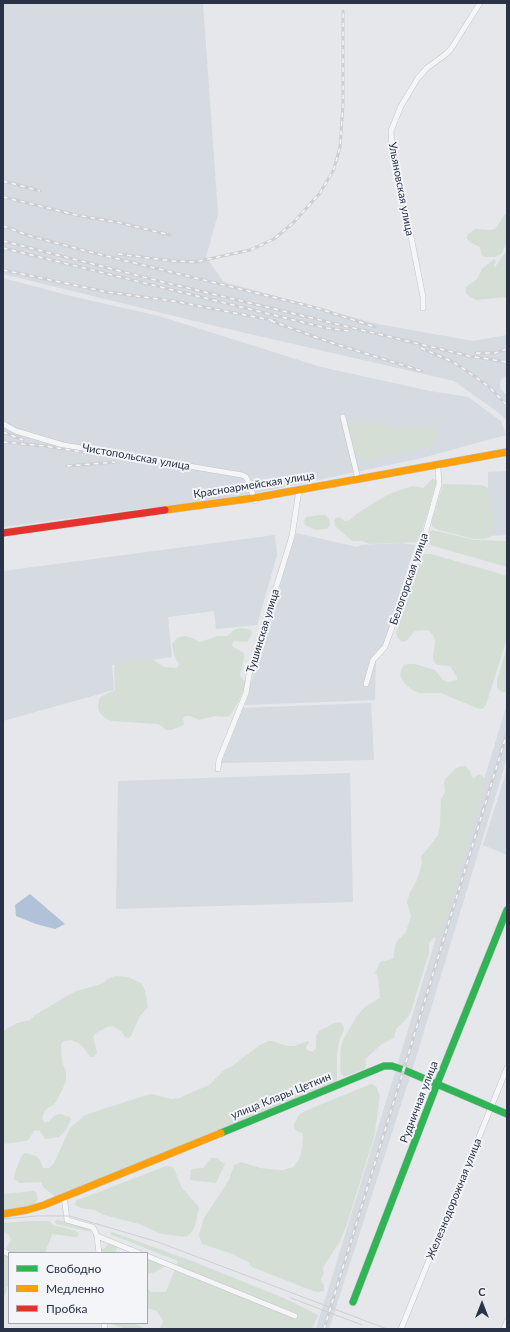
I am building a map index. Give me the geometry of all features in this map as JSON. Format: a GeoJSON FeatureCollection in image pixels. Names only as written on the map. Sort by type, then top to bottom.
{"type":"FeatureCollection","features":[{"type":"Feature","properties":{"kind":"main road","name":"Красноармейская улица"},"geometry":{"type":"LineString","coordinates":[[299,492],[358,479],[507,452]]}},
{"type":"Feature","properties":{"kind":"main road","name":"Красноармейская улица"},"geometry":{"type":"LineString","coordinates":[[3,537],[254,500],[507,457]]}},
{"type":"Feature","properties":{"kind":"main road","name":"Красноармейская улица"},"geometry":{"type":"LineString","coordinates":[[3,533],[254,500]]}},
{"type":"Feature","properties":{"kind":"main road","name":"Рудничная улица"},"geometry":{"type":"LineString","coordinates":[[353,1302],[437,1084],[507,910]]}},
{"type":"Feature","properties":{"kind":"main road","name":"улица Клары Цеткин"},"geometry":{"type":"LineString","coordinates":[[3,1214],[34,1209],[380,1067],[396,1067],[507,1114]]}},
{"type":"Feature","properties":{"kind":"street","name":"Ульяновская улица"},"geometry":{"type":"LineString","coordinates":[[423,308],[423,297],[392,148],[392,131],[401,106],[418,78],[427,68],[451,49],[480,3]]}},
{"type":"Feature","properties":{"kind":"street"},"geometry":{"type":"LineString","coordinates":[[343,417],[358,479]]}},
{"type":"Feature","properties":{"kind":"street","name":"Чистопольская улица"},"geometry":{"type":"LineString","coordinates":[[3,424],[16,431],[63,445],[242,475],[247,479],[254,500]]}},
{"type":"Feature","properties":{"kind":"street","name":"Белогорская улица"},"geometry":{"type":"LineString","coordinates":[[366,684],[373,660],[385,647],[424,538],[439,484],[438,469]]}},
{"type":"Feature","properties":{"kind":"street","name":"Тушинская улица"},"geometry":{"type":"LineString","coordinates":[[218,769],[219,760],[246,693],[249,675],[292,536],[299,492]]}},
{"type":"Feature","properties":{"kind":"street","name":"Железнодорожная улица"},"geometry":{"type":"LineString","coordinates":[[402,1329],[507,1068]]}},
{"type":"Feature","properties":{"kind":"street"},"geometry":{"type":"LineString","coordinates":[[63,1197],[67,1220],[92,1228],[97,1236],[99,1252]]}},
{"type":"Feature","properties":{"kind":"street"},"geometry":{"type":"LineString","coordinates":[[97,1236],[137,1252]]}},
{"type":"Feature","properties":{"kind":"street"},"geometry":{"type":"LineString","coordinates":[[148,1256],[295,1316]]}},
{"type":"Feature","properties":{"kind":"street"},"geometry":{"type":"LineString","coordinates":[[504,1329],[507,1321]]}},
{"type":"Feature","properties":{"kind":"shaded area"},"geometry":{"type":"Polygon","coordinates":[[[3,3],[203,3],[218,214],[206,257],[224,282],[378,324],[473,341],[507,335],[507,375],[501,380],[500,384],[501,389],[507,396],[507,421],[499,413],[454,381],[211,325],[3,274],[3,3]]]}},
{"type":"Feature","properties":{"kind":"shaded area"},"geometry":{"type":"Polygon","coordinates":[[[505,214],[507,214],[507,243],[501,254],[495,257],[485,257],[482,255],[480,247],[469,242],[467,238],[468,234],[475,229],[495,229],[505,214]]]}},
{"type":"Feature","properties":{"kind":"shaded area"},"geometry":{"type":"Polygon","coordinates":[[[507,250],[507,297],[476,300],[469,296],[466,293],[466,287],[477,279],[482,269],[494,259],[496,261],[494,265],[495,267],[507,250]]]}},
{"type":"Feature","properties":{"kind":"shaded area"},"geometry":{"type":"Polygon","coordinates":[[[3,278],[75,297],[159,316],[321,367],[430,391],[468,397],[501,421],[506,435],[422,458],[247,495],[3,527],[3,278]]]}},
{"type":"Feature","properties":{"kind":"shaded area"},"geometry":{"type":"Polygon","coordinates":[[[363,422],[410,428],[433,428],[436,429],[439,435],[428,447],[374,459],[361,459],[354,452],[348,428],[349,423],[363,422]]]}},
{"type":"Feature","properties":{"kind":"shaded area"},"geometry":{"type":"Polygon","coordinates":[[[507,471],[507,535],[488,536],[488,472],[507,471]]]}},
{"type":"Feature","properties":{"kind":"shaded area"},"geometry":{"type":"Polygon","coordinates":[[[432,479],[436,480],[436,485],[420,537],[417,542],[370,544],[362,541],[352,541],[335,526],[334,521],[336,518],[340,517],[345,521],[350,520],[356,514],[389,494],[412,486],[423,488],[432,479]]]}},
{"type":"Feature","properties":{"kind":"shaded area"},"geometry":{"type":"Polygon","coordinates":[[[443,484],[482,485],[488,488],[494,532],[491,536],[486,539],[474,539],[432,527],[432,521],[443,484]]]}},
{"type":"Feature","properties":{"kind":"shaded area"},"geometry":{"type":"Polygon","coordinates":[[[325,515],[329,519],[330,525],[327,529],[315,530],[305,525],[304,520],[306,517],[325,515]]]}},
{"type":"Feature","properties":{"kind":"shaded area"},"geometry":{"type":"Polygon","coordinates":[[[432,530],[474,540],[507,541],[507,567],[430,545],[427,540],[430,531],[432,530]]]}},
{"type":"Feature","properties":{"kind":"shaded area"},"geometry":{"type":"Polygon","coordinates":[[[296,533],[357,547],[360,545],[400,543],[415,545],[385,641],[376,661],[375,700],[245,705],[296,533]]]}},
{"type":"Feature","properties":{"kind":"shaded area"},"geometry":{"type":"Polygon","coordinates":[[[275,535],[277,555],[257,625],[216,629],[214,611],[168,617],[172,657],[112,665],[114,690],[3,721],[3,571],[275,535]]]}},
{"type":"Feature","properties":{"kind":"shaded area"},"geometry":{"type":"Polygon","coordinates":[[[423,554],[430,554],[507,576],[507,638],[486,705],[482,709],[441,693],[420,693],[414,691],[405,684],[400,676],[404,665],[415,664],[435,670],[443,680],[448,682],[457,680],[457,677],[451,667],[434,663],[433,656],[435,642],[430,631],[415,631],[406,641],[402,642],[396,633],[419,558],[423,554]]]}},
{"type":"Feature","properties":{"kind":"shaded area"},"geometry":{"type":"Polygon","coordinates":[[[240,628],[251,630],[252,633],[247,642],[234,641],[232,644],[233,647],[244,653],[240,676],[245,681],[245,687],[231,714],[227,717],[214,716],[199,720],[190,716],[185,716],[183,719],[184,725],[171,730],[166,730],[157,724],[112,721],[106,719],[99,712],[99,699],[115,690],[114,667],[116,663],[152,659],[164,667],[177,668],[179,664],[174,655],[172,644],[177,638],[184,636],[190,637],[200,642],[218,636],[227,636],[234,630],[240,628]]]}},
{"type":"Feature","properties":{"kind":"shaded area"},"geometry":{"type":"Polygon","coordinates":[[[507,646],[507,692],[502,692],[497,688],[497,681],[507,646]]]}},
{"type":"Feature","properties":{"kind":"shaded area"},"geometry":{"type":"Polygon","coordinates":[[[371,703],[374,760],[221,763],[243,708],[371,703]]]}},
{"type":"Feature","properties":{"kind":"shaded area"},"geometry":{"type":"Polygon","coordinates":[[[507,704],[507,758],[415,1061],[329,1329],[316,1329],[404,1043],[507,704]]]}},
{"type":"Feature","properties":{"kind":"shaded area"},"geometry":{"type":"Polygon","coordinates":[[[465,766],[470,771],[473,779],[478,775],[481,775],[485,779],[485,782],[441,933],[429,943],[429,953],[411,1011],[408,1017],[396,1029],[394,1038],[382,1044],[365,1059],[366,1065],[364,1069],[344,1077],[340,1069],[341,1047],[343,1040],[356,1017],[366,1006],[380,998],[378,977],[375,973],[380,962],[393,959],[395,945],[406,932],[411,916],[407,902],[410,892],[417,880],[422,863],[421,857],[438,835],[441,799],[445,792],[444,783],[446,778],[455,769],[465,766]]]}},
{"type":"Feature","properties":{"kind":"shaded area"},"geometry":{"type":"Polygon","coordinates":[[[507,770],[507,855],[483,845],[507,770]]]}},
{"type":"Feature","properties":{"kind":"shaded area"},"geometry":{"type":"Polygon","coordinates":[[[350,773],[353,902],[116,909],[118,781],[350,773]]]}},
{"type":"Feature","properties":{"kind":"shaded area"},"geometry":{"type":"Polygon","coordinates":[[[115,976],[128,977],[141,983],[146,995],[148,1007],[140,1016],[131,1036],[128,1038],[125,1037],[122,1032],[113,1026],[107,1027],[96,1033],[93,1036],[97,1053],[93,1057],[90,1057],[84,1048],[78,1043],[71,1040],[63,1041],[61,1045],[62,1062],[66,1071],[66,1082],[56,1102],[45,1110],[42,1118],[44,1122],[48,1122],[55,1115],[60,1114],[70,1117],[71,1120],[65,1131],[59,1137],[45,1139],[40,1131],[37,1130],[34,1131],[26,1141],[3,1144],[3,1031],[17,1023],[30,1020],[35,1015],[74,992],[104,983],[108,979],[115,976]]]}},
{"type":"Feature","properties":{"kind":"shaded area"},"geometry":{"type":"Polygon","coordinates":[[[340,1022],[343,1024],[344,1030],[339,1041],[337,1053],[337,1080],[334,1083],[56,1197],[44,1188],[41,1182],[19,1183],[14,1179],[14,1175],[21,1157],[26,1153],[36,1156],[40,1160],[43,1168],[49,1168],[54,1163],[70,1128],[85,1115],[152,1094],[171,1099],[179,1098],[209,1085],[223,1071],[268,1041],[287,1046],[294,1046],[308,1041],[309,1042],[306,1047],[307,1050],[312,1052],[316,1048],[316,1036],[319,1031],[332,1024],[340,1022]]]}},
{"type":"Feature","properties":{"kind":"shaded area"},"geometry":{"type":"Polygon","coordinates":[[[371,1084],[376,1086],[380,1097],[374,1137],[346,1227],[340,1241],[323,1268],[324,1273],[321,1279],[324,1285],[324,1291],[313,1291],[252,1267],[248,1262],[233,1254],[202,1244],[199,1235],[204,1218],[229,1180],[234,1165],[241,1162],[260,1168],[278,1170],[293,1167],[299,1160],[302,1149],[303,1134],[294,1127],[299,1115],[305,1111],[371,1084]]]}},
{"type":"Feature","properties":{"kind":"shaded area"},"geometry":{"type":"Polygon","coordinates":[[[211,1158],[216,1158],[225,1164],[216,1183],[190,1180],[191,1169],[203,1168],[211,1158]]]}},
{"type":"Feature","properties":{"kind":"shaded area"},"geometry":{"type":"Polygon","coordinates":[[[166,1166],[174,1169],[182,1188],[199,1207],[195,1226],[191,1233],[186,1237],[162,1234],[139,1224],[104,1215],[95,1210],[81,1208],[75,1205],[76,1201],[78,1200],[166,1166]]]}},
{"type":"Feature","properties":{"kind":"shaded area"},"geometry":{"type":"Polygon","coordinates":[[[34,1191],[37,1193],[38,1200],[34,1204],[3,1210],[3,1194],[34,1191]]]}},
{"type":"Feature","properties":{"kind":"shaded area"},"geometry":{"type":"Polygon","coordinates":[[[56,1220],[64,1221],[88,1229],[91,1232],[56,1224],[56,1220]]]}},
{"type":"Feature","properties":{"kind":"shaded area"},"geometry":{"type":"Polygon","coordinates":[[[49,1221],[53,1225],[76,1231],[79,1234],[77,1237],[74,1237],[52,1234],[45,1252],[9,1252],[7,1251],[7,1247],[11,1240],[9,1235],[3,1232],[3,1223],[49,1221]]]}},
{"type":"Feature","properties":{"kind":"shaded area"},"geometry":{"type":"Polygon","coordinates":[[[112,1232],[192,1261],[286,1299],[318,1315],[312,1329],[160,1329],[163,1321],[157,1311],[148,1308],[148,1289],[151,1292],[166,1292],[178,1261],[110,1234],[112,1232]]]}},
{"type":"Feature","properties":{"kind":"shaded area"},"geometry":{"type":"Polygon","coordinates":[[[109,1243],[118,1246],[115,1252],[101,1252],[100,1248],[104,1249],[109,1243]]]}},
{"type":"Feature","properties":{"kind":"shaded area"},"geometry":{"type":"Polygon","coordinates":[[[3,1254],[8,1256],[8,1287],[3,1299],[3,1254]]]}},
{"type":"Feature","properties":{"kind":"shaded area"},"geometry":{"type":"Polygon","coordinates":[[[148,1257],[167,1265],[155,1272],[148,1274],[148,1257]]]}},
{"type":"Feature","properties":{"kind":"shaded area"},"geometry":{"type":"Polygon","coordinates":[[[111,1324],[135,1324],[146,1329],[126,1329],[111,1324]]]}},
{"type":"Feature","properties":{"kind":"water"},"geometry":{"type":"Polygon","coordinates":[[[30,894],[65,924],[55,929],[36,924],[16,916],[15,905],[30,894]]]}},
{"type":"Feature","properties":{"kind":"tram line"},"geometry":{"type":"LineString","coordinates":[[3,1219],[37,1216],[70,1216],[158,1242],[387,1329]]}},
{"type":"Feature","properties":{"kind":"tram line"},"geometry":{"type":"LineString","coordinates":[[291,1298],[362,1325]]}},
{"type":"Feature","properties":{"kind":"railway"},"geometry":{"type":"LineString","coordinates":[[118,254],[173,261],[195,262],[250,250],[274,239],[293,223],[320,193],[334,169],[340,147],[343,105],[343,11]]}},
{"type":"Feature","properties":{"kind":"railway"},"geometry":{"type":"LineString","coordinates":[[3,181],[40,191]]}},
{"type":"Feature","properties":{"kind":"railway"},"geometry":{"type":"LineString","coordinates":[[3,197],[76,215],[121,223],[170,235]]}},
{"type":"Feature","properties":{"kind":"railway"},"geometry":{"type":"LineString","coordinates":[[3,226],[30,236],[86,251],[317,308],[375,327]]}},
{"type":"Feature","properties":{"kind":"railway"},"geometry":{"type":"LineString","coordinates":[[3,241],[163,282],[469,356],[507,362]]}},
{"type":"Feature","properties":{"kind":"railway"},"geometry":{"type":"LineString","coordinates":[[3,248],[326,328],[349,331]]}},
{"type":"Feature","properties":{"kind":"railway"},"geometry":{"type":"LineString","coordinates":[[3,270],[107,292],[173,301],[276,321]]}},
{"type":"Feature","properties":{"kind":"railway"},"geometry":{"type":"LineString","coordinates":[[271,321],[338,345],[422,371]]}},
{"type":"Feature","properties":{"kind":"railway"},"geometry":{"type":"LineString","coordinates":[[421,348],[451,361],[464,369],[488,386],[507,405]]}},
{"type":"Feature","properties":{"kind":"railway"},"geometry":{"type":"LineString","coordinates":[[476,353],[495,353],[507,349]]}},
{"type":"Feature","properties":{"kind":"railway"},"geometry":{"type":"LineString","coordinates":[[3,432],[23,440]]}},
{"type":"Feature","properties":{"kind":"railway"},"geometry":{"type":"LineString","coordinates":[[3,442],[45,446],[176,467]]}},
{"type":"Feature","properties":{"kind":"railway"},"geometry":{"type":"LineString","coordinates":[[67,466],[115,462]]}},
{"type":"Feature","properties":{"kind":"railway"},"geometry":{"type":"LineString","coordinates":[[324,1329],[507,733]]}},
{"type":"Feature","properties":{"kind":"traffic: fast"},"geometry":{"type":"LineString","coordinates":[[353,1302],[437,1084],[507,910]]}},
{"type":"Feature","properties":{"kind":"traffic: fast"},"geometry":{"type":"LineString","coordinates":[[221,1133],[384,1066],[392,1066],[404,1070],[507,1114]]}},
{"type":"Feature","properties":{"kind":"traffic: slow"},"geometry":{"type":"LineString","coordinates":[[165,510],[254,498],[507,452]]}},
{"type":"Feature","properties":{"kind":"traffic: slow"},"geometry":{"type":"LineString","coordinates":[[3,1214],[27,1210],[44,1205],[221,1133]]}},
{"type":"Feature","properties":{"kind":"traffic: jam"},"geometry":{"type":"LineString","coordinates":[[3,533],[165,510]]}}]}
